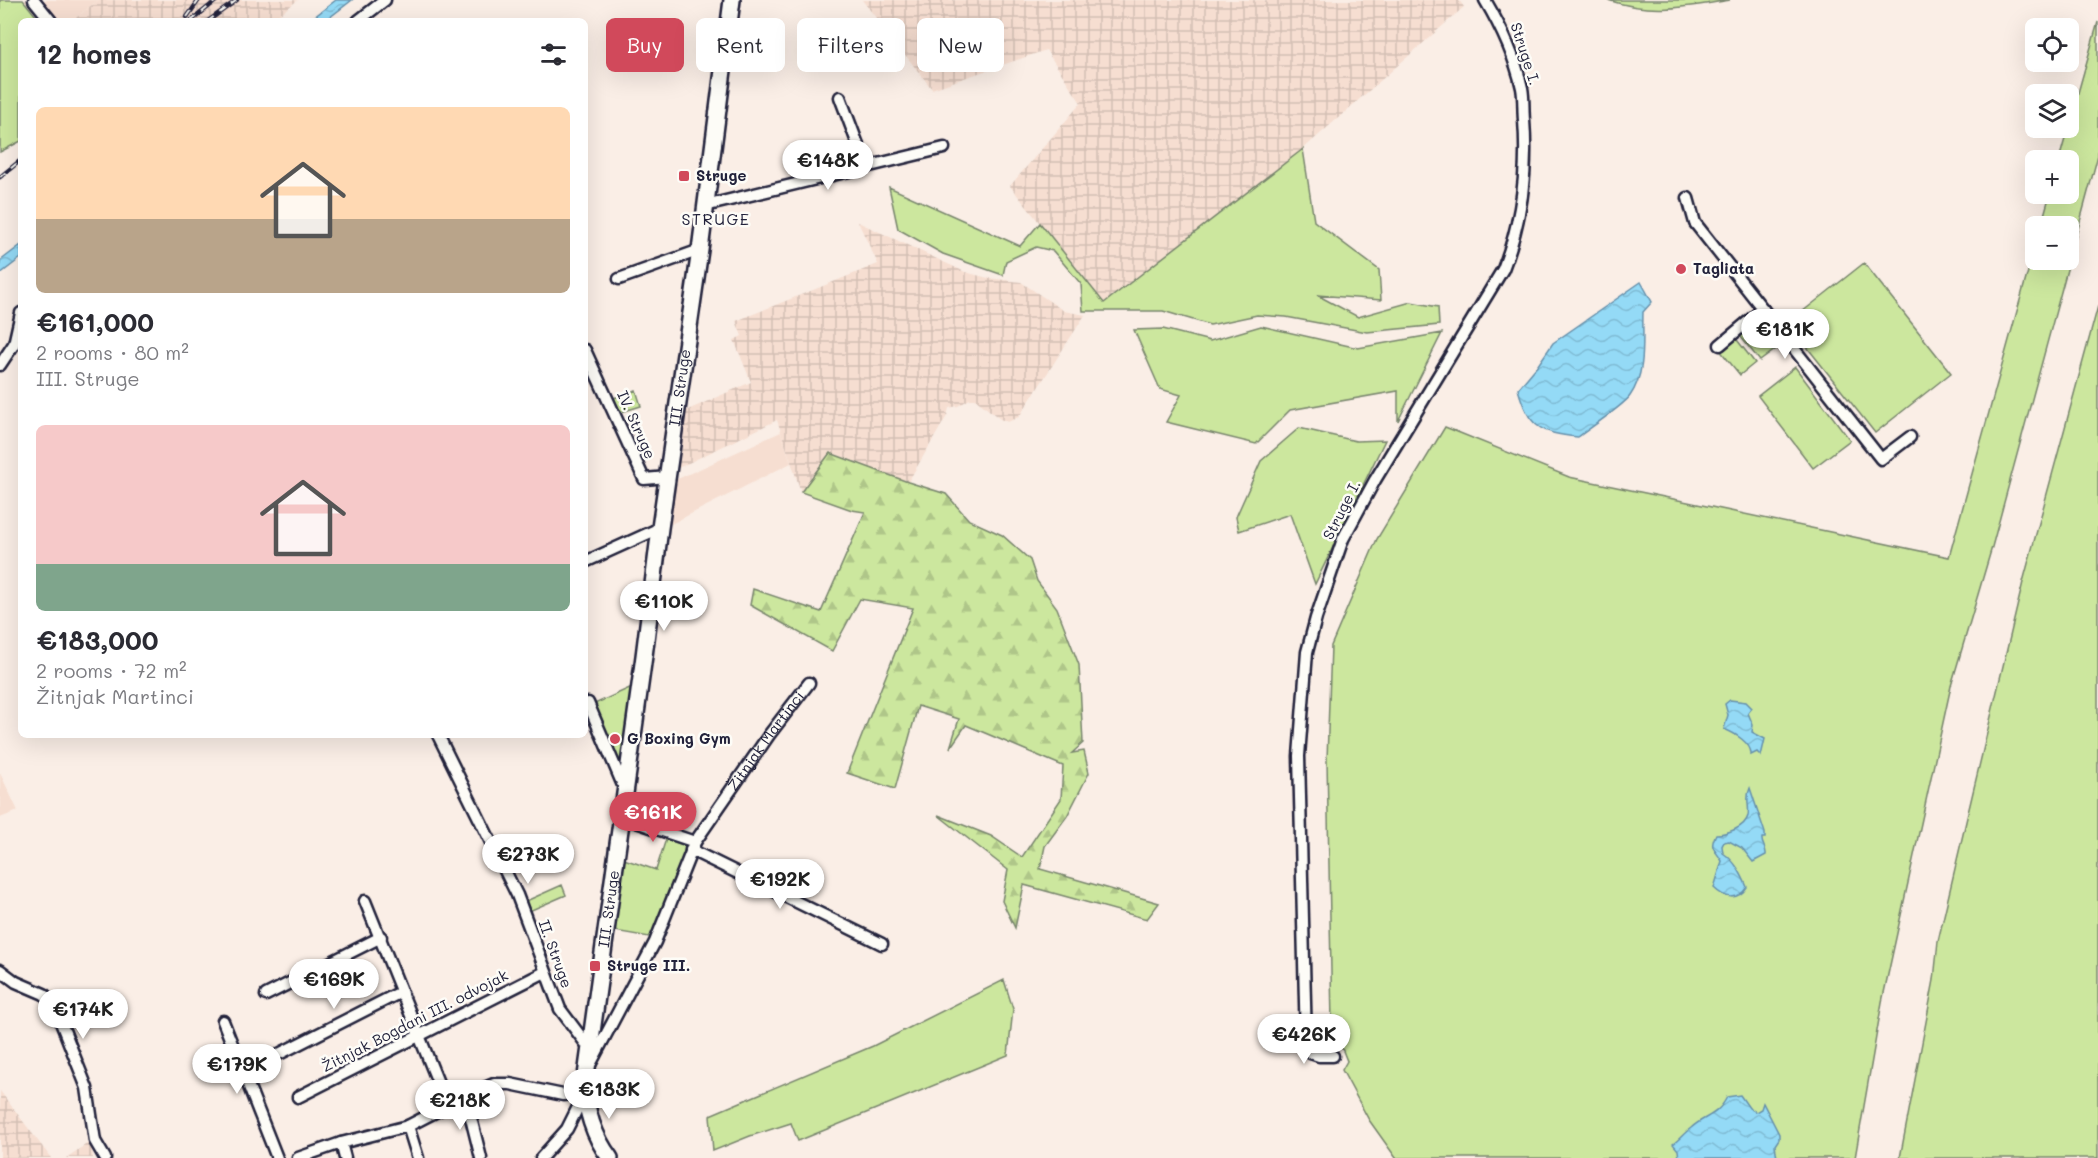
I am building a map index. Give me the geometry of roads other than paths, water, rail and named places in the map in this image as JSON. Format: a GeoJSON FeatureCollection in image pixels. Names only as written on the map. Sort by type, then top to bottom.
{"type":"FeatureCollection","features":[{"type":"Feature","properties":{"kind":"street"},"geometry":{"type":"LineString","coordinates":[[34,0],[49,18]]}},
{"type":"Feature","properties":{"kind":"street"},"geometry":{"type":"LineString","coordinates":[[362,18],[385,0]]}},
{"type":"Feature","properties":{"kind":"street","name":"III. Struge"},"geometry":{"type":"LineString","coordinates":[[586,1072],[700,250],[732,0]]}},
{"type":"Feature","properties":{"kind":"street","name":"Struge I."},"geometry":{"type":"LineString","coordinates":[[1333,1056],[1319,1056],[1310,1053],[1306,1043],[1299,756],[1307,652],[1343,539],[1375,480],[1503,269],[1511,248],[1521,208],[1525,178],[1522,89],[1501,27],[1485,0]]}},
{"type":"Feature","properties":{"kind":"street"},"geometry":{"type":"LineString","coordinates":[[840,97],[866,166]]}},
{"type":"Feature","properties":{"kind":"street"},"geometry":{"type":"LineString","coordinates":[[705,206],[944,148]]}},
{"type":"Feature","properties":{"kind":"street"},"geometry":{"type":"LineString","coordinates":[[1688,198],[1695,223],[1881,459],[1910,437]]}},
{"type":"Feature","properties":{"kind":"street"},"geometry":{"type":"LineString","coordinates":[[619,279],[700,250]]}},
{"type":"Feature","properties":{"kind":"street"},"geometry":{"type":"LineString","coordinates":[[1720,345],[1763,309]]}},
{"type":"Feature","properties":{"kind":"street"},"geometry":{"type":"LineString","coordinates":[[0,365],[18,343]]}},
{"type":"Feature","properties":{"kind":"street","name":"IV. Struge"},"geometry":{"type":"LineString","coordinates":[[588,363],[644,479],[668,477]]}},
{"type":"Feature","properties":{"kind":"street"},"geometry":{"type":"LineString","coordinates":[[588,561],[660,528]]}},
{"type":"Feature","properties":{"kind":"street","name":"Žitnjak Martinci"},"geometry":{"type":"LineString","coordinates":[[610,1158],[600,1144],[595,1131],[585,1093],[586,1072],[655,942],[693,846],[769,735],[808,683]]}},
{"type":"Feature","properties":{"kind":"street"},"geometry":{"type":"LineString","coordinates":[[588,704],[625,790]]}},
{"type":"Feature","properties":{"kind":"street","name":"II. Struge"},"geometry":{"type":"LineString","coordinates":[[439,738],[517,895],[560,1009],[590,1050]]}},
{"type":"Feature","properties":{"kind":"street"},"geometry":{"type":"LineString","coordinates":[[621,817],[693,846],[882,945]]}},
{"type":"Feature","properties":{"kind":"street"},"geometry":{"type":"LineString","coordinates":[[365,901],[447,1105]]}},
{"type":"Feature","properties":{"kind":"street"},"geometry":{"type":"LineString","coordinates":[[266,995],[381,938]]}},
{"type":"Feature","properties":{"kind":"street"},"geometry":{"type":"LineString","coordinates":[[0,969],[16,982],[44,994],[54,1005],[87,1088],[95,1141],[105,1158]]}},
{"type":"Feature","properties":{"kind":"street","name":"Žitnjak Bogdani III. odvojak"},"geometry":{"type":"LineString","coordinates":[[298,1097],[545,972]]}},
{"type":"Feature","properties":{"kind":"street"},"geometry":{"type":"LineString","coordinates":[[281,1053],[401,992]]}},
{"type":"Feature","properties":{"kind":"street"},"geometry":{"type":"LineString","coordinates":[[223,1021],[277,1158]]}},
{"type":"Feature","properties":{"kind":"street"},"geometry":{"type":"LineString","coordinates":[[298,1158],[341,1143],[408,1126],[488,1086],[503,1084],[563,1095],[585,1093]]}},
{"type":"Feature","properties":{"kind":"street"},"geometry":{"type":"LineString","coordinates":[[541,1158],[567,1129],[585,1093]]}},
{"type":"Feature","properties":{"kind":"street"},"geometry":{"type":"LineString","coordinates":[[464,1097],[481,1158]]}},
{"type":"Feature","properties":{"kind":"street"},"geometry":{"type":"LineString","coordinates":[[408,1126],[418,1158]]}},
{"type":"Feature","properties":{"kind":"street"},"geometry":{"type":"LineString","coordinates":[[341,1143],[345,1158]]}},
{"type":"Feature","properties":{"kind":"water"},"geometry":{"type":"Polygon","coordinates":[[[336,0],[352,0],[329,18],[313,18],[336,0]]]}},
{"type":"Feature","properties":{"kind":"water"},"geometry":{"type":"Polygon","coordinates":[[[18,247],[18,260],[0,274],[0,261],[18,247]]]}},
{"type":"Feature","properties":{"kind":"water"},"geometry":{"type":"Polygon","coordinates":[[[1641,282],[1652,302],[1643,312],[1641,366],[1639,377],[1630,396],[1614,411],[1578,437],[1554,433],[1538,426],[1527,412],[1518,389],[1553,343],[1641,282]]]}},
{"type":"Feature","properties":{"kind":"water"},"geometry":{"type":"Polygon","coordinates":[[[1730,700],[1746,702],[1752,708],[1748,713],[1753,725],[1752,732],[1765,739],[1761,756],[1757,752],[1751,755],[1746,743],[1724,729],[1728,715],[1725,704],[1730,700]]]}},
{"type":"Feature","properties":{"kind":"water"},"geometry":{"type":"Polygon","coordinates":[[[1750,788],[1765,833],[1765,838],[1762,840],[1766,855],[1753,862],[1742,848],[1729,841],[1724,842],[1723,853],[1737,868],[1747,887],[1740,895],[1731,897],[1714,888],[1722,861],[1713,848],[1713,842],[1716,834],[1735,830],[1746,820],[1750,788]]]}},
{"type":"Feature","properties":{"kind":"water"},"geometry":{"type":"Polygon","coordinates":[[[1740,1095],[1749,1108],[1756,1112],[1761,1109],[1763,1103],[1779,1134],[1775,1145],[1777,1158],[1679,1158],[1678,1150],[1673,1144],[1696,1124],[1715,1112],[1727,1097],[1740,1095]]]}},
{"type":"Feature","properties":{"kind":"railway"},"geometry":{"type":"LineString","coordinates":[[187,17],[199,0]]}},
{"type":"Feature","properties":{"kind":"railway"},"geometry":{"type":"LineString","coordinates":[[195,18],[217,0]]}},
{"type":"Feature","properties":{"kind":"railway"},"geometry":{"type":"LineString","coordinates":[[212,18],[237,0]]}},
{"type":"Feature","properties":{"kind":"railway"},"geometry":{"type":"LineString","coordinates":[[0,177],[18,162]]}},
{"type":"Feature","properties":{"kind":"place","name":"Struge"},"geometry":{"type":"Point","coordinates":[684,176]}},
{"type":"Feature","properties":{"kind":"place","name":"Tagliata"},"geometry":{"type":"Point","coordinates":[1681,269]}},
{"type":"Feature","properties":{"kind":"place","name":"G Boxing Gym"},"geometry":{"type":"Point","coordinates":[615,739]}},
{"type":"Feature","properties":{"kind":"place","name":"Struge III."},"geometry":{"type":"Point","coordinates":[595,966]}},
{"type":"Feature","properties":{"kind":"district","name":"STRUGE"},"geometry":{"type":"Point","coordinates":[716,219]}}]}
